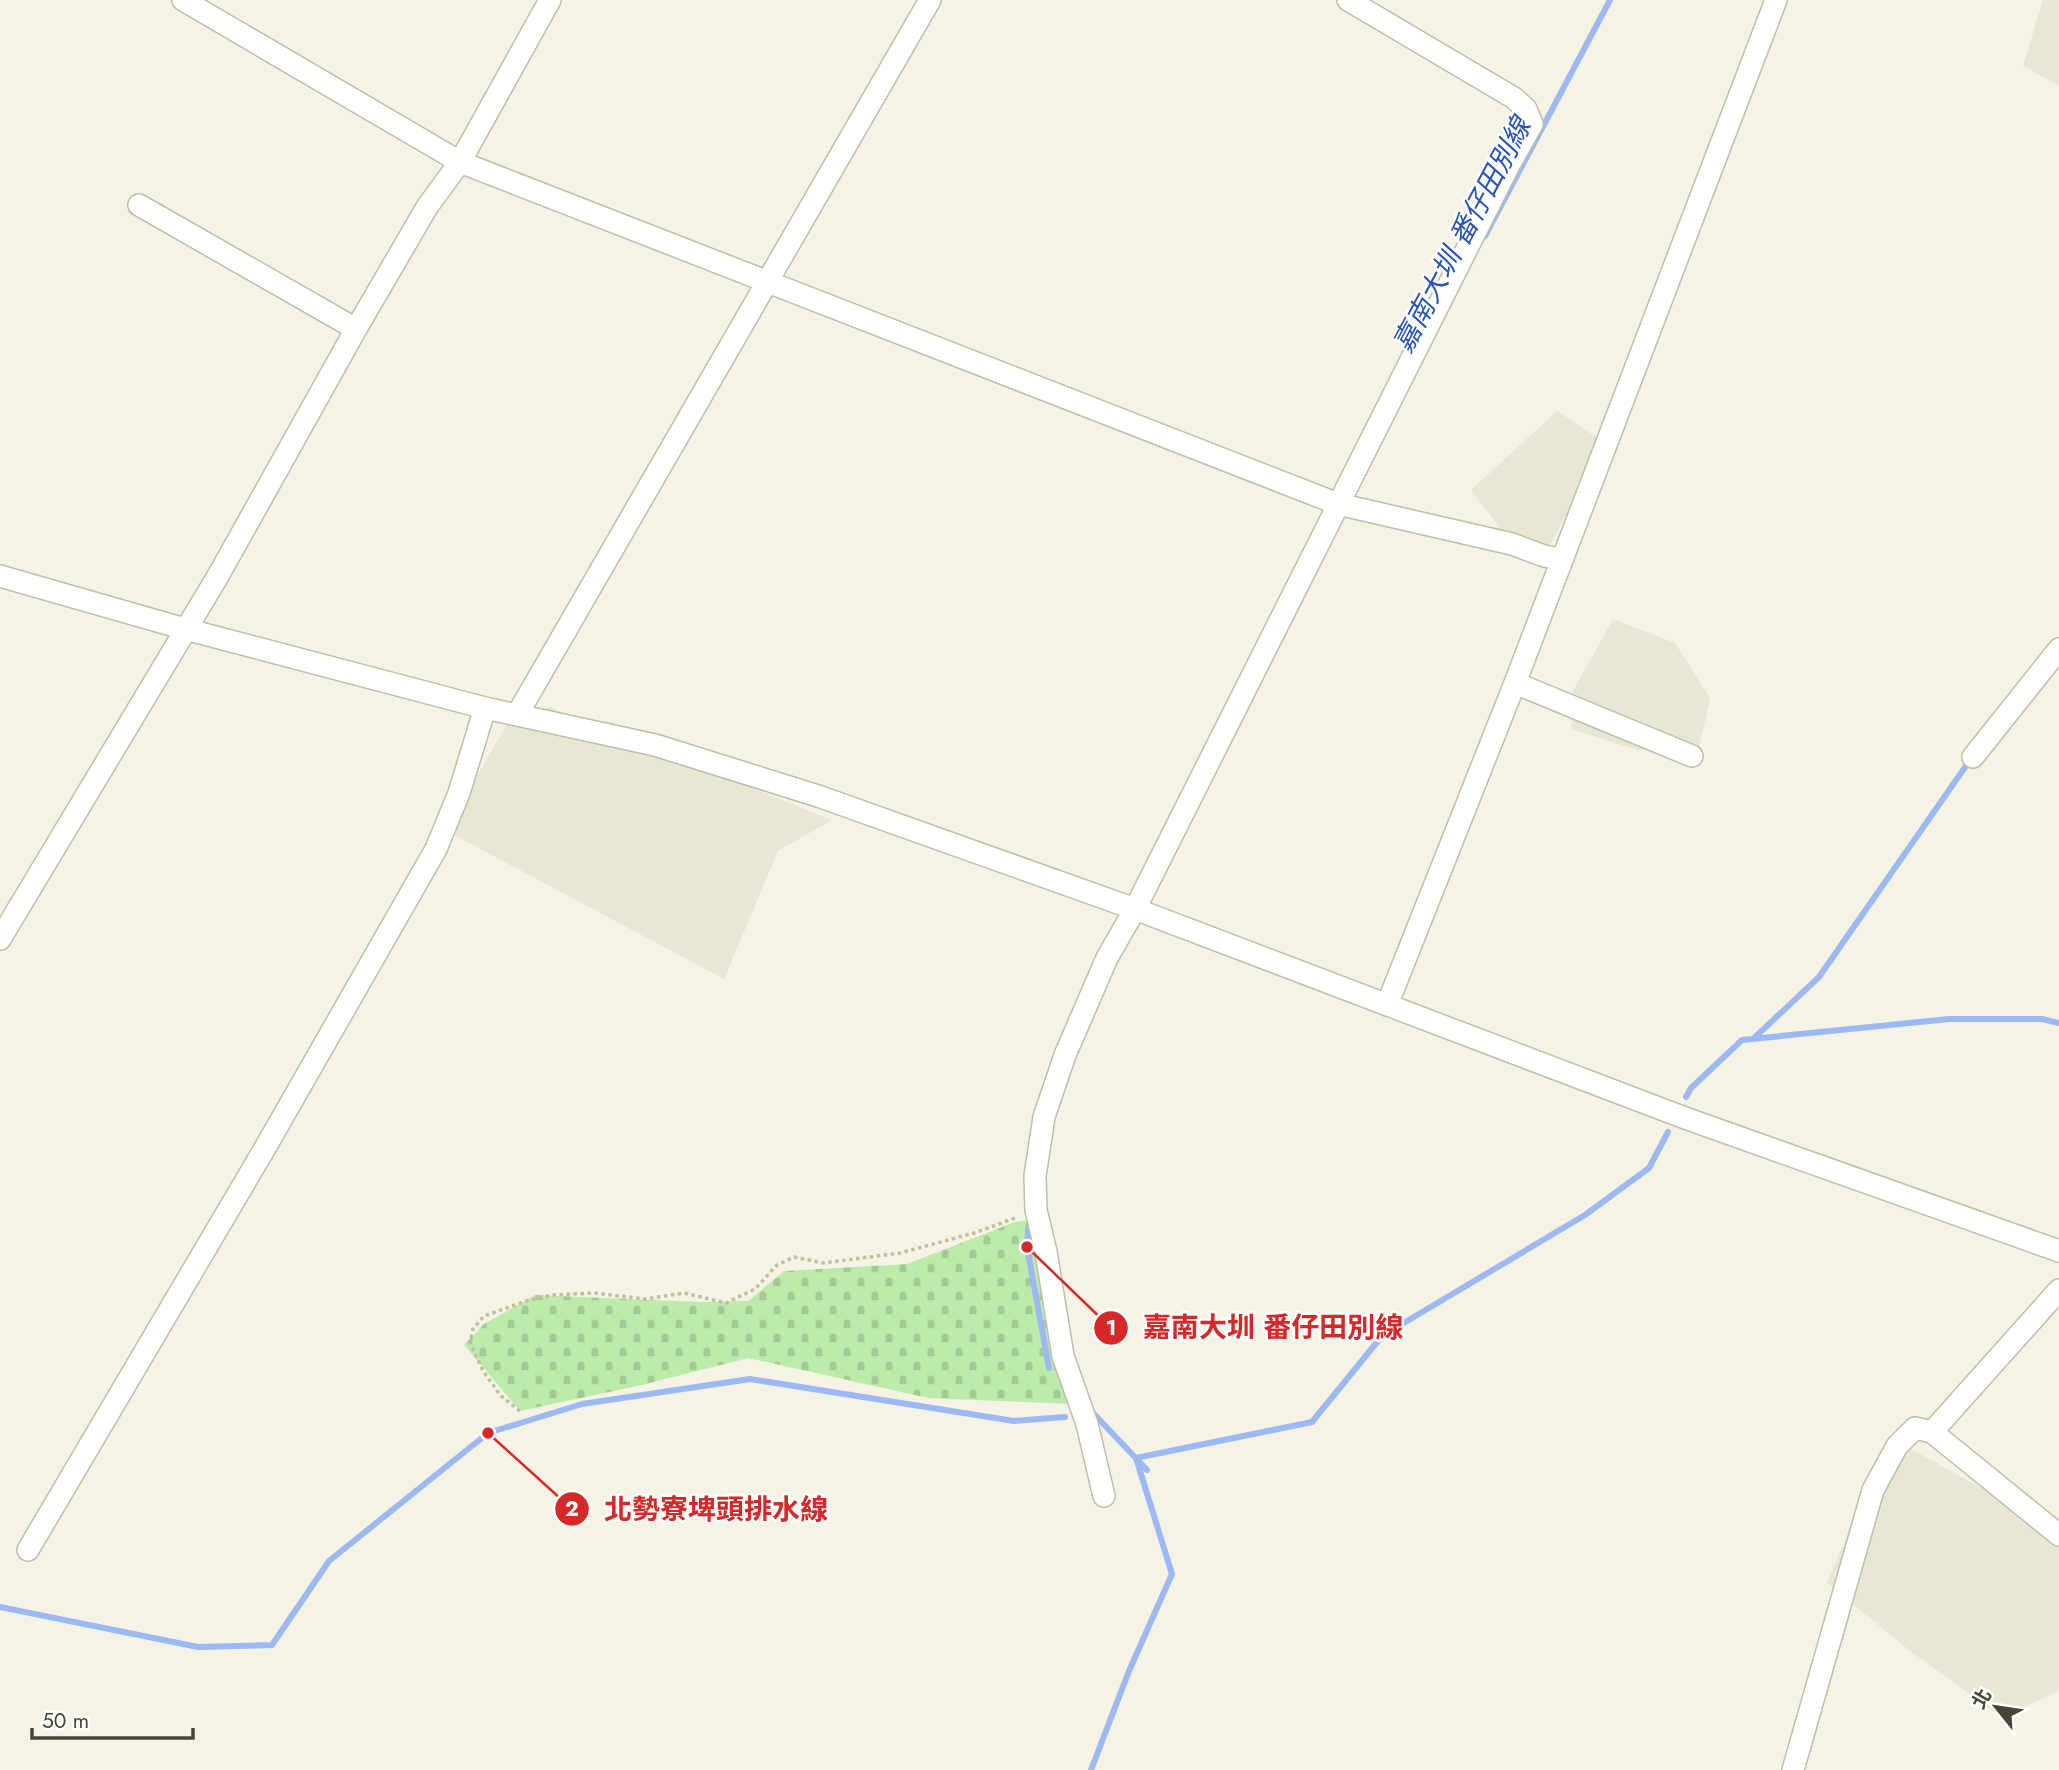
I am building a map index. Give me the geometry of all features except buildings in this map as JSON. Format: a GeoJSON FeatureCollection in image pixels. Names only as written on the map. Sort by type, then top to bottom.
{"type":"FeatureCollection","features":[{"type":"Feature","properties":{"kind":"street"},"geometry":{"type":"LineString","coordinates":[[183,0],[460,162],[1338,504],[1512,544],[1544,556],[1561,559]]}},
{"type":"Feature","properties":{"kind":"street"},"geometry":{"type":"LineString","coordinates":[[0,939],[218,576],[356,329],[427,207],[460,162],[550,0]]}},
{"type":"Feature","properties":{"kind":"street"},"geometry":{"type":"LineString","coordinates":[[517,715],[930,0]]}},
{"type":"Feature","properties":{"kind":"street"},"geometry":{"type":"LineString","coordinates":[[1104,1496],[1087,1424],[1063,1356],[1046,1252],[1036,1210],[1035,1176],[1044,1117],[1070,1043],[1107,958],[1135,909],[1532,124],[1526,109],[1514,98],[1348,0]]}},
{"type":"Feature","properties":{"kind":"street"},"geometry":{"type":"LineString","coordinates":[[1387,1005],[1515,683],[1776,0]]}},
{"type":"Feature","properties":{"kind":"street"},"geometry":{"type":"LineString","coordinates":[[139,205],[356,329]]}},
{"type":"Feature","properties":{"kind":"street"},"geometry":{"type":"LineString","coordinates":[[0,576],[186,629],[485,708],[655,745],[818,796],[1135,909],[1685,1118],[2059,1251]]}},
{"type":"Feature","properties":{"kind":"street"},"geometry":{"type":"LineString","coordinates":[[1973,757],[2059,649]]}},
{"type":"Feature","properties":{"kind":"street"},"geometry":{"type":"LineString","coordinates":[[1515,683],[1692,756]]}},
{"type":"Feature","properties":{"kind":"street"},"geometry":{"type":"LineString","coordinates":[[28,1550],[265,1148],[436,849],[459,793],[485,708]]}},
{"type":"Feature","properties":{"kind":"street"},"geometry":{"type":"LineString","coordinates":[[1932,1432],[2059,1290]]}},
{"type":"Feature","properties":{"kind":"street"},"geometry":{"type":"LineString","coordinates":[[1793,1770],[1873,1490],[1897,1446],[1915,1428],[1932,1432],[2059,1535]]}},
{"type":"Feature","properties":{"kind":"path"},"geometry":{"type":"LineString","coordinates":[[520,1410],[501,1395],[483,1371],[470,1343],[473,1329],[484,1316],[526,1301],[594,1293],[645,1299],[684,1293],[726,1303],[755,1289],[777,1265],[794,1257],[823,1263],[900,1253],[974,1233],[1036,1210]]}},
{"type":"Feature","properties":{"kind":"shaded area"},"geometry":{"type":"Polygon","coordinates":[[[2043,0],[2059,0],[2059,86],[2023,66],[2043,0]]]}},
{"type":"Feature","properties":{"kind":"shaded area"},"geometry":{"type":"Polygon","coordinates":[[[1557,411],[1605,443],[1544,556],[1512,544],[1471,490],[1557,411]]]}},
{"type":"Feature","properties":{"kind":"shaded area"},"geometry":{"type":"Polygon","coordinates":[[[1613,619],[1675,643],[1710,698],[1699,748],[1638,750],[1571,729],[1573,691],[1613,619]]]}},
{"type":"Feature","properties":{"kind":"shaded area"},"geometry":{"type":"Polygon","coordinates":[[[550,707],[832,820],[778,851],[724,979],[445,830],[511,718],[550,707]]]}},
{"type":"Feature","properties":{"kind":"shaded area"},"geometry":{"type":"Polygon","coordinates":[[[1900,1443],[2059,1531],[2059,1687],[2056,1692],[2002,1718],[1909,1650],[1827,1583],[1872,1476],[1900,1443]]]}},
{"type":"Feature","properties":{"kind":"green space"},"geometry":{"type":"Polygon","coordinates":[[[1028,1220],[1073,1404],[928,1398],[748,1358],[642,1385],[520,1411],[464,1345],[484,1324],[535,1295],[701,1302],[748,1301],[784,1271],[907,1264],[1015,1222],[1028,1220]]]}},
{"type":"Feature","properties":{"kind":"waterway","name":"嘉南大圳 番仔田別線"},"geometry":{"type":"LineString","coordinates":[[1485,236],[1610,0]]}},
{"type":"Feature","properties":{"kind":"waterway"},"geometry":{"type":"LineString","coordinates":[[1753,1039],[1819,977],[1970,760]]}},
{"type":"Feature","properties":{"kind":"waterway"},"geometry":{"type":"LineString","coordinates":[[1686,1097],[1691,1088],[1742,1040],[1949,1019],[2042,1019],[2059,1023]]}},
{"type":"Feature","properties":{"kind":"waterway"},"geometry":{"type":"LineString","coordinates":[[1136,1458],[1312,1422],[1382,1336],[1585,1215],[1649,1168],[1668,1132]]}},
{"type":"Feature","properties":{"kind":"waterway","name":"嘉南大圳 番仔田別線"},"geometry":{"type":"LineString","coordinates":[[1028,1230],[1027,1247],[1049,1368]]}},
{"type":"Feature","properties":{"kind":"waterway"},"geometry":{"type":"LineString","coordinates":[[0,1607],[198,1647],[272,1645],[329,1561],[488,1433],[582,1404],[750,1379],[1014,1421],[1065,1417]]}},
{"type":"Feature","properties":{"kind":"waterway"},"geometry":{"type":"LineString","coordinates":[[1094,1414],[1147,1470]]}},
{"type":"Feature","properties":{"kind":"waterway"},"geometry":{"type":"LineString","coordinates":[[1091,1770],[1129,1671],[1172,1574],[1136,1458]]}},
{"type":"Feature","properties":{"kind":"place","name":"嘉南大圳 番仔田別線"},"geometry":{"type":"Point","coordinates":[1027,1247]}},
{"type":"Feature","properties":{"kind":"place","name":"北勢寮埤頭排水線"},"geometry":{"type":"Point","coordinates":[488,1433]}}]}
